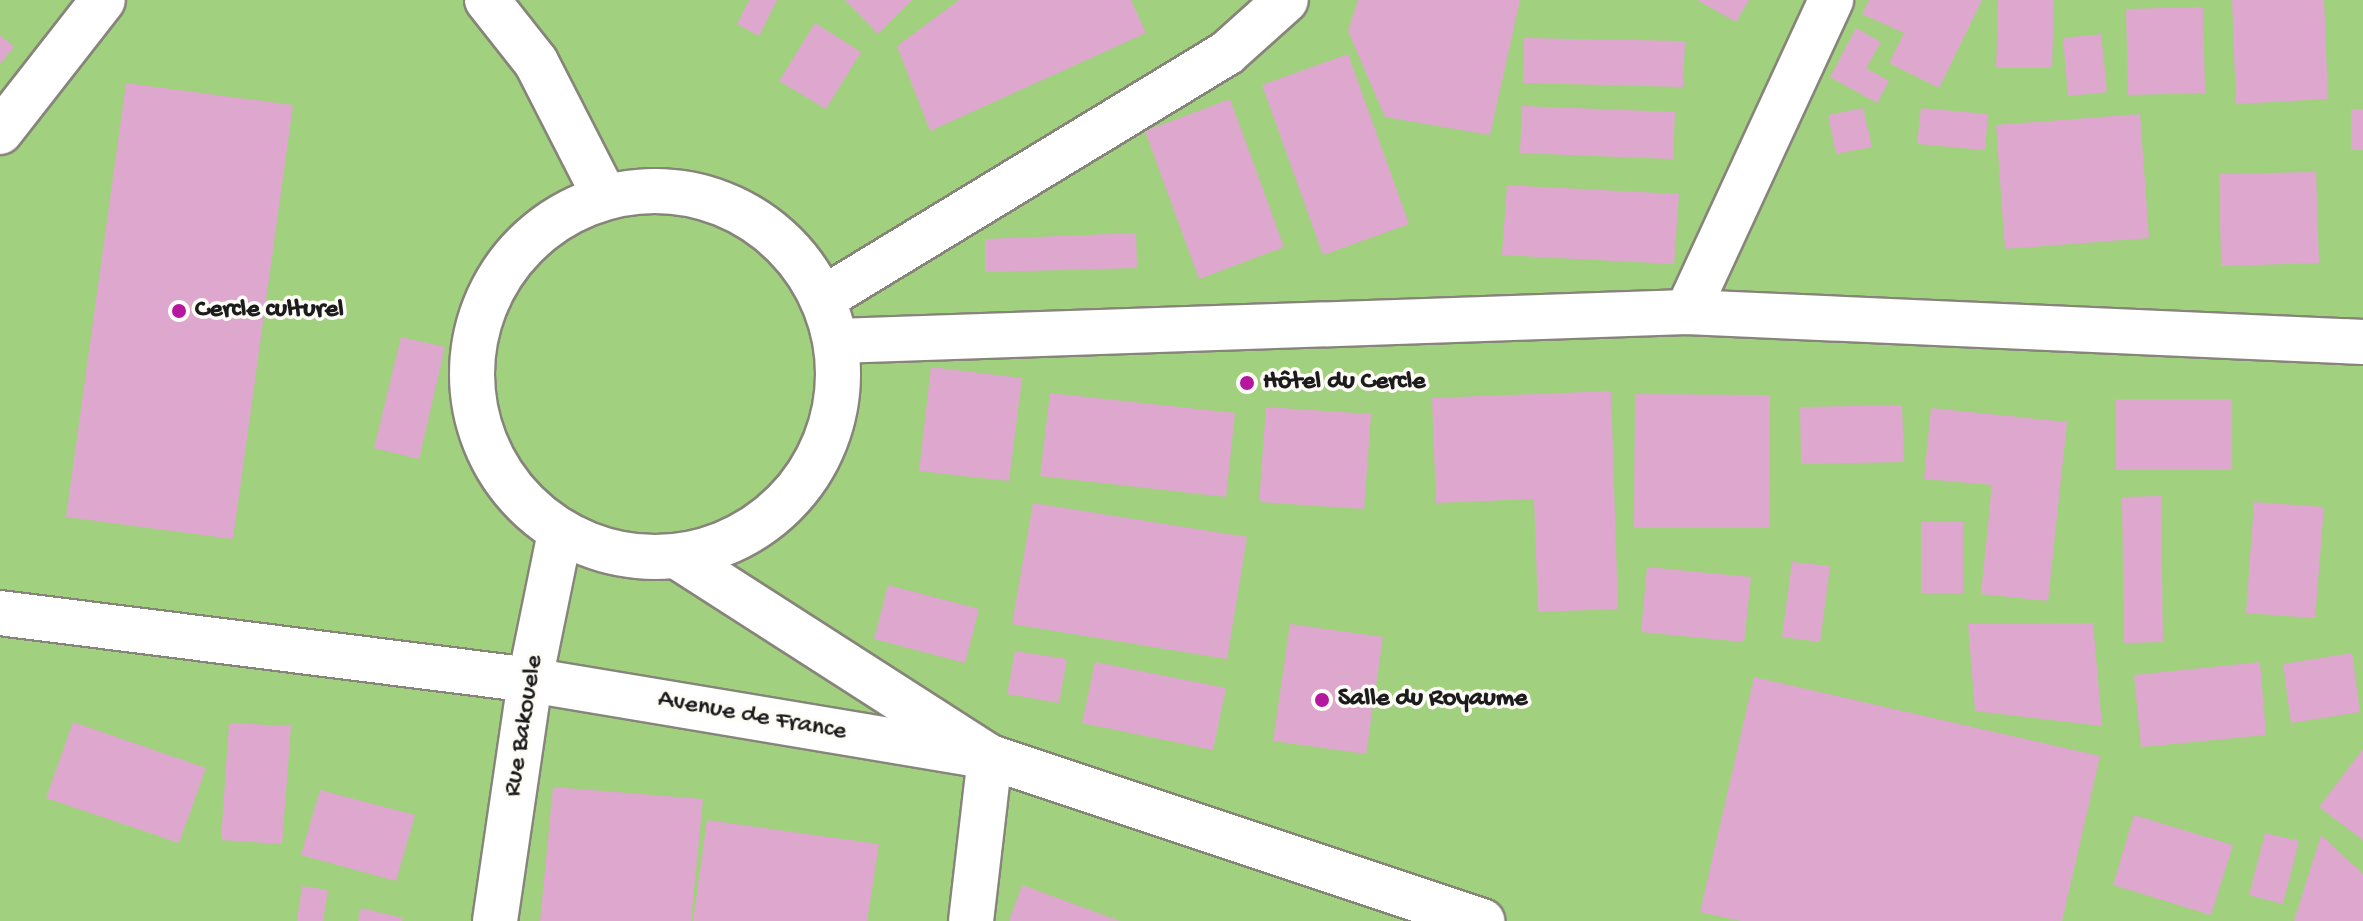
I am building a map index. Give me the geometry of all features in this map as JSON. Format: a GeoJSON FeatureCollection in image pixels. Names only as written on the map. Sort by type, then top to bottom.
{"type":"FeatureCollection","features":[{"type":"Feature","properties":{"kind":"street"},"geometry":{"type":"LineString","coordinates":[[0,132],[103,0]]}},
{"type":"Feature","properties":{"kind":"street"},"geometry":{"type":"LineString","coordinates":[[487,0],[536,62],[603,193]]}},
{"type":"Feature","properties":{"kind":"street"},"geometry":{"type":"LineString","coordinates":[[824,298],[1227,53],[1286,0]]}},
{"type":"Feature","properties":{"kind":"street"},"geometry":{"type":"LineString","coordinates":[[1687,312],[1831,0]]}},
{"type":"Feature","properties":{"kind":"street"},"geometry":{"type":"LineString","coordinates":[[668,191],[732,207],[786,244],[824,298],[837,341],[838,400],[819,456],[793,493],[736,539],[678,557],[617,555],[560,532],[519,499],[490,455],[474,404],[473,352],[487,300],[515,256],[555,221],[603,193],[668,191]]}},
{"type":"Feature","properties":{"kind":"street"},"geometry":{"type":"LineString","coordinates":[[837,341],[1687,312],[2363,342]]}},
{"type":"Feature","properties":{"kind":"street","name":"Rue Bakouele"},"geometry":{"type":"LineString","coordinates":[[495,921],[530,680],[560,532]]}},
{"type":"Feature","properties":{"kind":"street"},"geometry":{"type":"LineString","coordinates":[[678,557],[990,757],[971,921]]}},
{"type":"Feature","properties":{"kind":"street","name":"Avenue de France"},"geometry":{"type":"LineString","coordinates":[[0,613],[530,680],[990,757],[1482,921]]}},
{"type":"Feature","properties":{"kind":"green space"},"geometry":{"type":"Polygon","coordinates":[[[0,0],[2363,0],[2363,921],[0,921],[0,0]]]}},
{"type":"Feature","properties":{"kind":"building"},"geometry":{"type":"Polygon","coordinates":[[[749,0],[777,0],[759,36],[737,24],[749,0]]]}},
{"type":"Feature","properties":{"kind":"building"},"geometry":{"type":"Polygon","coordinates":[[[845,0],[912,0],[878,34],[845,0]]]}},
{"type":"Feature","properties":{"kind":"building"},"geometry":{"type":"Polygon","coordinates":[[[959,0],[1131,0],[1146,33],[930,131],[897,46],[959,0]]]}},
{"type":"Feature","properties":{"kind":"building"},"geometry":{"type":"Polygon","coordinates":[[[1358,0],[1520,0],[1490,135],[1385,117],[1348,31],[1358,0]]]}},
{"type":"Feature","properties":{"kind":"building"},"geometry":{"type":"Polygon","coordinates":[[[1697,0],[1749,0],[1736,22],[1697,0]]]}},
{"type":"Feature","properties":{"kind":"building"},"geometry":{"type":"Polygon","coordinates":[[[1869,0],[1982,0],[1939,88],[1889,63],[1904,33],[1862,14],[1869,0]]]}},
{"type":"Feature","properties":{"kind":"building"},"geometry":{"type":"Polygon","coordinates":[[[1998,0],[2054,0],[2052,68],[1996,68],[1998,0]]]}},
{"type":"Feature","properties":{"kind":"building"},"geometry":{"type":"Polygon","coordinates":[[[2232,0],[2324,0],[2328,99],[2236,104],[2232,0]]]}},
{"type":"Feature","properties":{"kind":"building"},"geometry":{"type":"Polygon","coordinates":[[[2203,7],[2205,93],[2128,95],[2126,9],[2203,7]]]}},
{"type":"Feature","properties":{"kind":"building"},"geometry":{"type":"Polygon","coordinates":[[[815,23],[861,52],[826,109],[779,81],[815,23]]]}},
{"type":"Feature","properties":{"kind":"building"},"geometry":{"type":"Polygon","coordinates":[[[1856,28],[1881,42],[1866,68],[1889,81],[1877,103],[1830,77],[1856,28]]]}},
{"type":"Feature","properties":{"kind":"building"},"geometry":{"type":"Polygon","coordinates":[[[2101,34],[2107,92],[2068,96],[2063,38],[2101,34]]]}},
{"type":"Feature","properties":{"kind":"building"},"geometry":{"type":"Polygon","coordinates":[[[0,35],[14,47],[0,64],[0,35]]]}},
{"type":"Feature","properties":{"kind":"building"},"geometry":{"type":"Polygon","coordinates":[[[1524,38],[1685,41],[1683,87],[1523,83],[1524,38]]]}},
{"type":"Feature","properties":{"kind":"building"},"geometry":{"type":"Polygon","coordinates":[[[1348,54],[1409,224],[1323,255],[1262,85],[1348,54]]]}},
{"type":"Feature","properties":{"kind":"building","name":"Cercle culturel"},"geometry":{"type":"Polygon","coordinates":[[[126,83],[293,105],[233,539],[66,517],[126,83]]]}},
{"type":"Feature","properties":{"kind":"building"},"geometry":{"type":"Polygon","coordinates":[[[1230,99],[1284,247],[1199,279],[1145,131],[1230,99]]]}},
{"type":"Feature","properties":{"kind":"building"},"geometry":{"type":"Polygon","coordinates":[[[1522,106],[1675,112],[1673,159],[1520,153],[1522,106]]]}},
{"type":"Feature","properties":{"kind":"building"},"geometry":{"type":"Polygon","coordinates":[[[1863,108],[1872,147],[1836,154],[1828,115],[1863,108]]]}},
{"type":"Feature","properties":{"kind":"building"},"geometry":{"type":"Polygon","coordinates":[[[1921,108],[1988,114],[1985,150],[1917,144],[1921,108]]]}},
{"type":"Feature","properties":{"kind":"building"},"geometry":{"type":"Polygon","coordinates":[[[2351,109],[2363,109],[2363,150],[2351,150],[2351,109]]]}},
{"type":"Feature","properties":{"kind":"building"},"geometry":{"type":"Polygon","coordinates":[[[2140,114],[2149,238],[2005,249],[1996,125],[2140,114]]]}},
{"type":"Feature","properties":{"kind":"building"},"geometry":{"type":"Polygon","coordinates":[[[2316,172],[2319,263],[2221,266],[2219,174],[2316,172]]]}},
{"type":"Feature","properties":{"kind":"building"},"geometry":{"type":"Polygon","coordinates":[[[1507,185],[1679,194],[1674,264],[1502,255],[1507,185]]]}},
{"type":"Feature","properties":{"kind":"building"},"geometry":{"type":"Polygon","coordinates":[[[1136,233],[1137,268],[985,272],[985,239],[1136,233]]]}},
{"type":"Feature","properties":{"kind":"building"},"geometry":{"type":"Polygon","coordinates":[[[401,337],[445,347],[419,459],[374,448],[401,337]]]}},
{"type":"Feature","properties":{"kind":"building"},"geometry":{"type":"Polygon","coordinates":[[[931,367],[1022,378],[1009,481],[919,471],[931,367]]]}},
{"type":"Feature","properties":{"kind":"building"},"geometry":{"type":"Polygon","coordinates":[[[1611,391],[1618,609],[1538,612],[1534,499],[1436,503],[1432,398],[1611,391]]]}},
{"type":"Feature","properties":{"kind":"building"},"geometry":{"type":"Polygon","coordinates":[[[1050,393],[1235,413],[1226,497],[1040,476],[1050,393]]]}},
{"type":"Feature","properties":{"kind":"building"},"geometry":{"type":"Polygon","coordinates":[[[1635,394],[1770,395],[1769,528],[1634,528],[1635,394]]]}},
{"type":"Feature","properties":{"kind":"building"},"geometry":{"type":"Polygon","coordinates":[[[2116,399],[2232,399],[2232,470],[2116,470],[2116,399]]]}},
{"type":"Feature","properties":{"kind":"building"},"geometry":{"type":"Polygon","coordinates":[[[1902,405],[1904,462],[1801,464],[1800,407],[1902,405]]]}},
{"type":"Feature","properties":{"kind":"building"},"geometry":{"type":"Polygon","coordinates":[[[1266,407],[1371,414],[1364,509],[1259,502],[1266,407]]]}},
{"type":"Feature","properties":{"kind":"building"},"geometry":{"type":"Polygon","coordinates":[[[1931,408],[2067,422],[2048,601],[1981,594],[1992,485],[1924,479],[1931,408]]]}},
{"type":"Feature","properties":{"kind":"building"},"geometry":{"type":"Polygon","coordinates":[[[2161,496],[2163,642],[2124,643],[2122,497],[2161,496]]]}},
{"type":"Feature","properties":{"kind":"building"},"geometry":{"type":"Polygon","coordinates":[[[2254,502],[2324,507],[2315,618],[2246,613],[2254,502]]]}},
{"type":"Feature","properties":{"kind":"building"},"geometry":{"type":"Polygon","coordinates":[[[1033,503],[1247,537],[1227,659],[1012,624],[1033,503]]]}},
{"type":"Feature","properties":{"kind":"building"},"geometry":{"type":"Polygon","coordinates":[[[1921,522],[1963,522],[1963,593],[1921,593],[1921,522]]]}},
{"type":"Feature","properties":{"kind":"building"},"geometry":{"type":"Polygon","coordinates":[[[1792,562],[1830,566],[1820,642],[1782,637],[1792,562]]]}},
{"type":"Feature","properties":{"kind":"building"},"geometry":{"type":"Polygon","coordinates":[[[1647,567],[1751,577],[1744,642],[1641,632],[1647,567]]]}},
{"type":"Feature","properties":{"kind":"building"},"geometry":{"type":"Polygon","coordinates":[[[888,585],[979,609],[965,663],[874,639],[888,585]]]}},
{"type":"Feature","properties":{"kind":"building"},"geometry":{"type":"Polygon","coordinates":[[[2093,623],[2102,726],[1975,711],[1968,624],[2093,623]]]}},
{"type":"Feature","properties":{"kind":"building"},"geometry":{"type":"Polygon","coordinates":[[[1290,624],[1383,637],[1366,754],[1273,741],[1290,624]]]}},
{"type":"Feature","properties":{"kind":"building"},"geometry":{"type":"Polygon","coordinates":[[[1015,651],[1067,659],[1059,703],[1007,694],[1015,651]]]}},
{"type":"Feature","properties":{"kind":"building"},"geometry":{"type":"Polygon","coordinates":[[[2352,653],[2360,712],[2291,723],[2283,664],[2352,653]]]}},
{"type":"Feature","properties":{"kind":"building"},"geometry":{"type":"Polygon","coordinates":[[[1095,662],[1226,688],[1213,750],[1082,723],[1095,662]]]}},
{"type":"Feature","properties":{"kind":"building"},"geometry":{"type":"Polygon","coordinates":[[[2260,662],[2266,735],[2141,747],[2134,675],[2260,662]]]}},
{"type":"Feature","properties":{"kind":"building"},"geometry":{"type":"Polygon","coordinates":[[[1754,677],[2100,756],[2062,921],[1741,921],[1700,912],[1754,677]]]}},
{"type":"Feature","properties":{"kind":"building"},"geometry":{"type":"Polygon","coordinates":[[[73,722],[206,768],[179,843],[46,798],[73,722]]]}},
{"type":"Feature","properties":{"kind":"building"},"geometry":{"type":"Polygon","coordinates":[[[229,723],[291,726],[282,844],[221,840],[229,723]]]}},
{"type":"Feature","properties":{"kind":"building"},"geometry":{"type":"Polygon","coordinates":[[[2363,749],[2363,840],[2319,807],[2363,749]]]}},
{"type":"Feature","properties":{"kind":"building"},"geometry":{"type":"Polygon","coordinates":[[[553,787],[703,799],[691,921],[540,921],[553,787]]]}},
{"type":"Feature","properties":{"kind":"building"},"geometry":{"type":"Polygon","coordinates":[[[320,790],[415,815],[396,881],[301,855],[320,790]]]}},
{"type":"Feature","properties":{"kind":"building"},"geometry":{"type":"Polygon","coordinates":[[[2134,815],[2233,845],[2211,915],[2113,885],[2134,815]]]}},
{"type":"Feature","properties":{"kind":"building"},"geometry":{"type":"Polygon","coordinates":[[[707,820],[879,844],[867,921],[693,921],[707,820]]]}},
{"type":"Feature","properties":{"kind":"building"},"geometry":{"type":"Polygon","coordinates":[[[2265,833],[2299,841],[2283,904],[2249,895],[2265,833]]]}},
{"type":"Feature","properties":{"kind":"building"},"geometry":{"type":"Polygon","coordinates":[[[2321,835],[2363,874],[2363,921],[2294,921],[2321,835]]]}},
{"type":"Feature","properties":{"kind":"building"},"geometry":{"type":"Polygon","coordinates":[[[1022,885],[1120,921],[1009,921],[1022,885]]]}},
{"type":"Feature","properties":{"kind":"building"},"geometry":{"type":"Polygon","coordinates":[[[302,886],[328,890],[323,921],[297,921],[302,886]]]}},
{"type":"Feature","properties":{"kind":"building"},"geometry":{"type":"Polygon","coordinates":[[[361,908],[403,918],[402,921],[358,921],[361,908]]]}},
{"type":"Feature","properties":{"kind":"place","name":"Cercle culturel"},"geometry":{"type":"Point","coordinates":[179,311]}},
{"type":"Feature","properties":{"kind":"place","name":"Hôtel du Cercle"},"geometry":{"type":"Point","coordinates":[1247,383]}},
{"type":"Feature","properties":{"kind":"place","name":"Salle du Royaume"},"geometry":{"type":"Point","coordinates":[1322,700]}}]}
